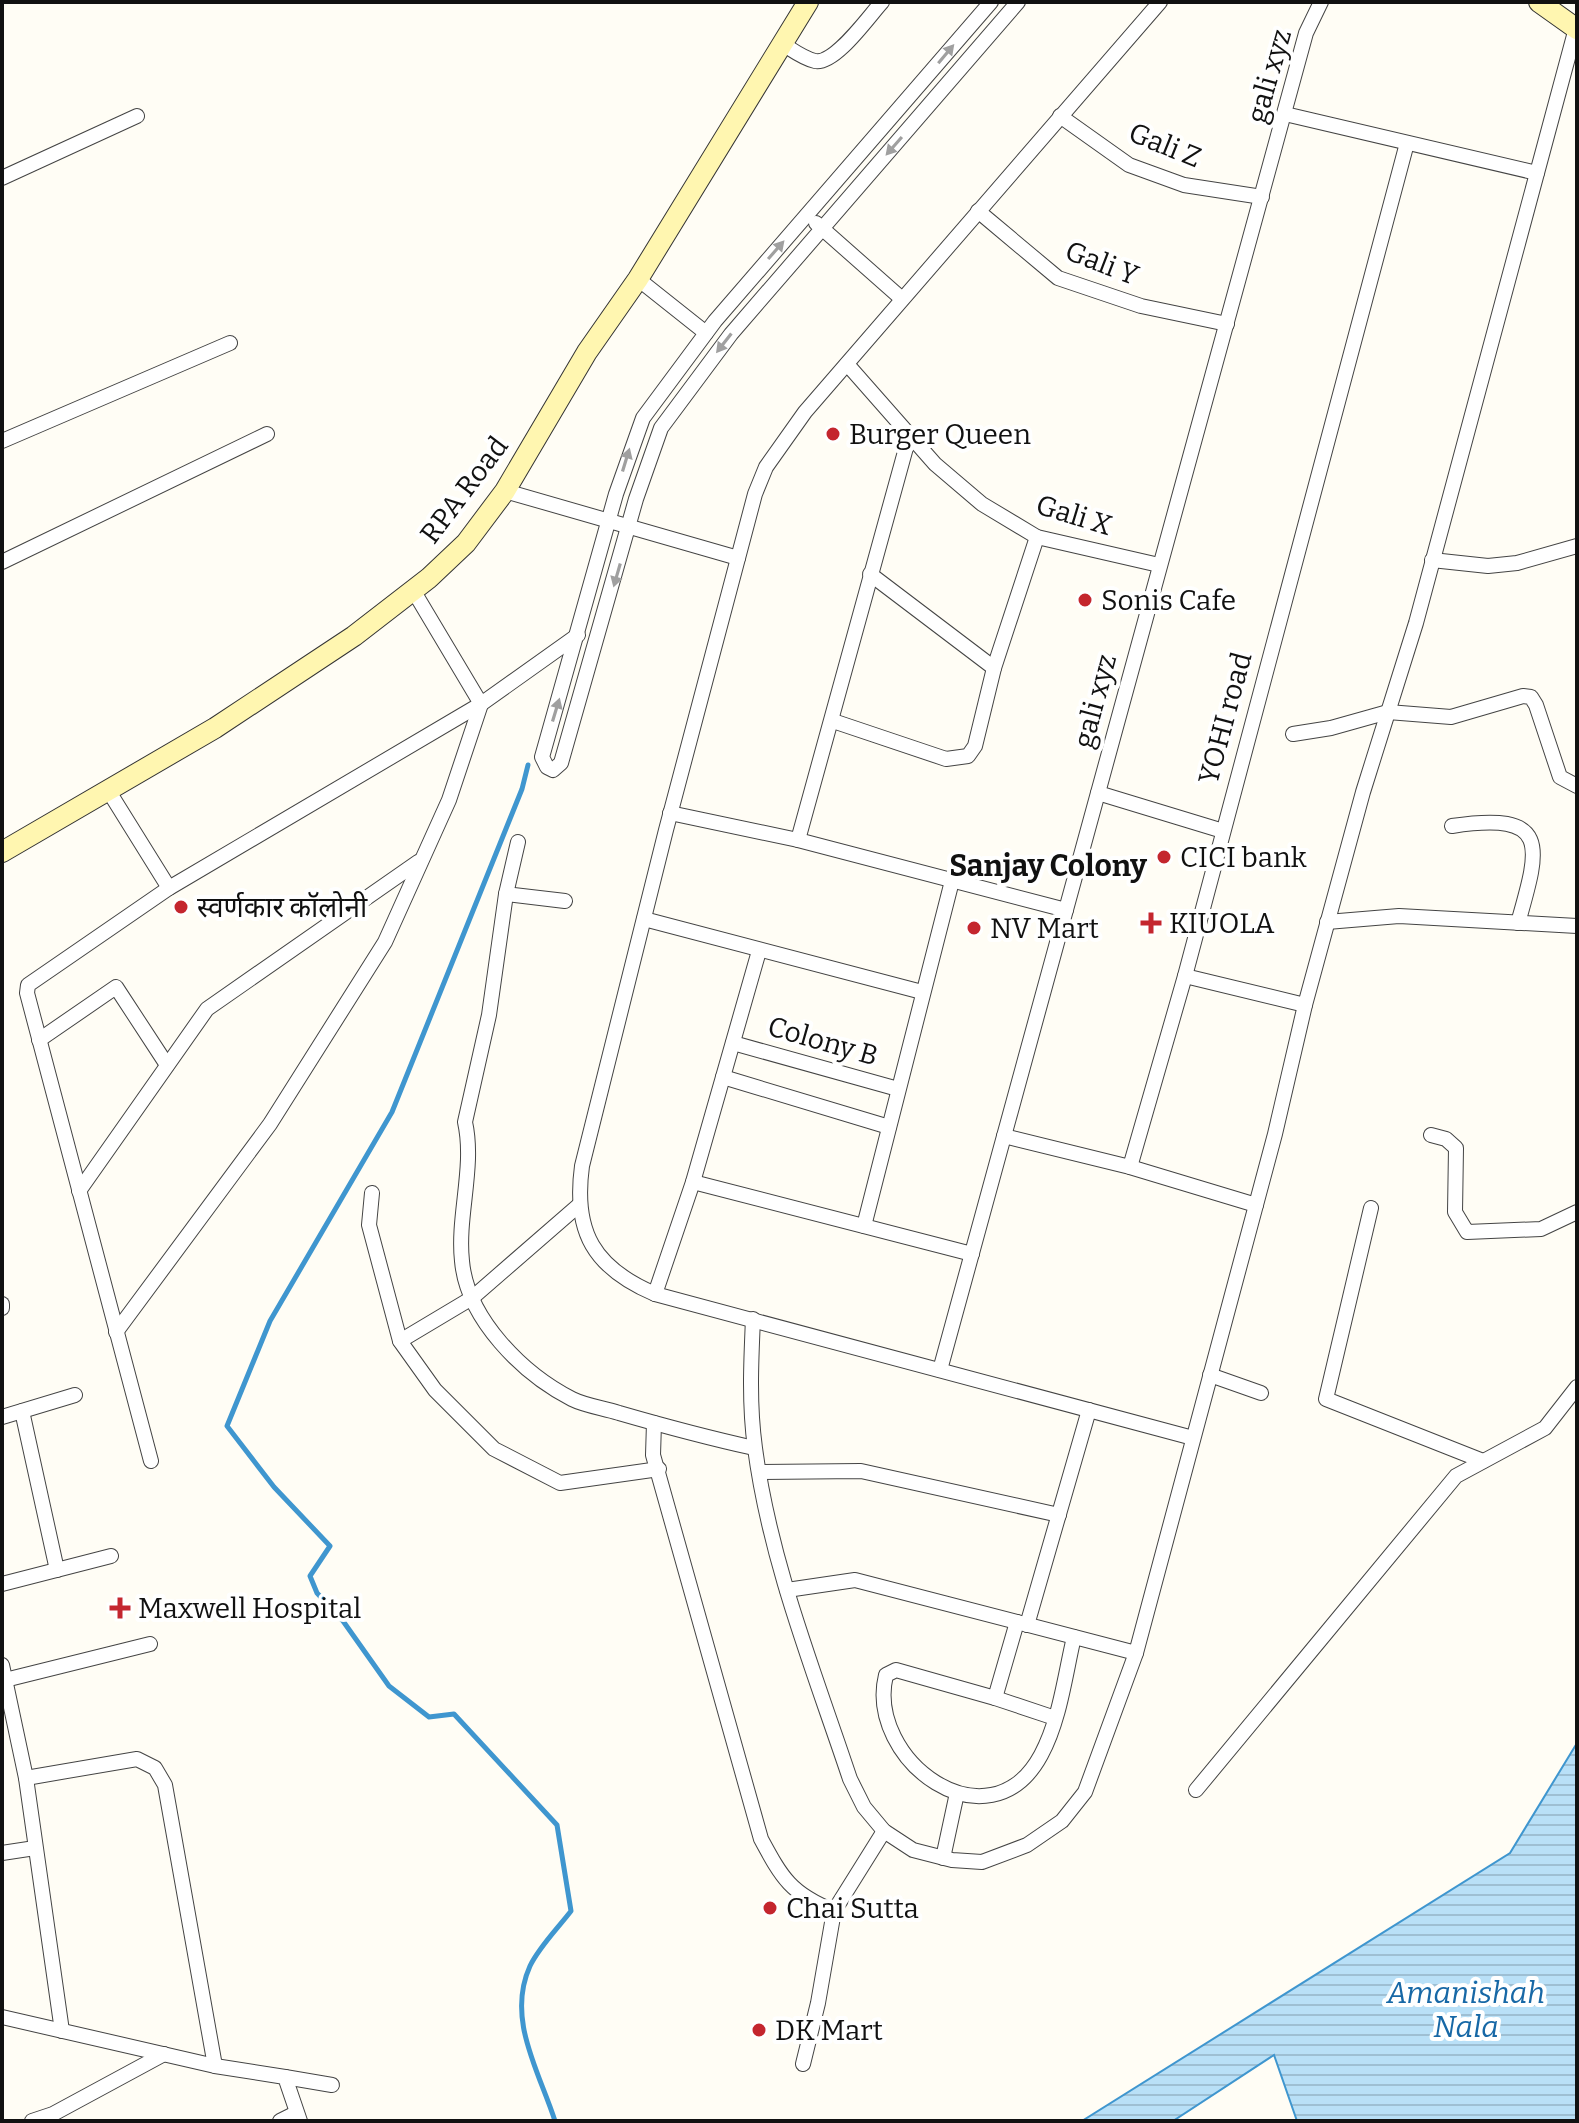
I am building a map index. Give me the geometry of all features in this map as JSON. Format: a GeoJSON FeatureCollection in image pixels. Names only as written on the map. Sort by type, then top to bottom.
{"type":"FeatureCollection","features":[{"type":"Feature","properties":{"kind":"street","name":"RPA Road"},"geometry":{"type":"LineString","coordinates":[[2,852],[215,728],[354,636],[466,543],[505,491],[587,352],[638,279],[808,2]]}},
{"type":"Feature","properties":{"kind":"street"},"geometry":{"type":"LineString","coordinates":[[781,43],[813,61],[821,62],[835,55],[882,2]]}},
{"type":"Feature","properties":{"kind":"street"},"geometry":{"type":"LineString","coordinates":[[991,2],[706,333],[658,395],[632,440],[542,757],[544,764],[553,770],[561,763],[651,448],[675,407],[731,334],[1018,2]]}},
{"type":"Feature","properties":{"kind":"street"},"geometry":{"type":"LineString","coordinates":[[1160,2],[805,412],[766,467],[738,558],[670,813],[582,1166],[579,1205],[589,1243],[602,1259],[628,1282],[655,1294],[1193,1438]]}},
{"type":"Feature","properties":{"kind":"street","name":"gali xyz"},"geometry":{"type":"LineString","coordinates":[[940,1370],[1306,33],[1321,2]]}},
{"type":"Feature","properties":{"kind":"street"},"geometry":{"type":"LineString","coordinates":[[753,1319],[750,1394],[759,1472],[787,1590],[850,1779],[864,1807],[884,1831],[913,1850],[943,1858],[982,1862],[1027,1845],[1062,1821],[1085,1792],[1136,1653],[1256,1205],[1327,922],[1432,560],[1577,28],[1539,2]]}},
{"type":"Feature","properties":{"kind":"street"},"geometry":{"type":"LineString","coordinates":[[1285,114],[1537,173]]}},
{"type":"Feature","properties":{"kind":"street"},"geometry":{"type":"LineString","coordinates":[[2,178],[137,116]]}},
{"type":"Feature","properties":{"kind":"street","name":"Gali Z"},"geometry":{"type":"LineString","coordinates":[[1060,116],[1129,165],[1184,185],[1262,197]]}},
{"type":"Feature","properties":{"kind":"street","name":"YOHI road"},"geometry":{"type":"LineString","coordinates":[[1130,1167],[1185,976],[1407,143]]}},
{"type":"Feature","properties":{"kind":"street","name":"Gali Y"},"geometry":{"type":"LineString","coordinates":[[978,211],[1058,278],[1141,306],[1227,324]]}},
{"type":"Feature","properties":{"kind":"street"},"geometry":{"type":"LineString","coordinates":[[806,215],[902,299]]}},
{"type":"Feature","properties":{"kind":"street"},"geometry":{"type":"LineString","coordinates":[[638,279],[706,333]]}},
{"type":"Feature","properties":{"kind":"street"},"geometry":{"type":"LineString","coordinates":[[2,441],[230,343]]}},
{"type":"Feature","properties":{"kind":"street","name":"Gali X"},"geometry":{"type":"LineString","coordinates":[[847,364],[909,437],[982,504],[1037,537],[1159,565]]}},
{"type":"Feature","properties":{"kind":"street"},"geometry":{"type":"LineString","coordinates":[[658,395],[675,407]]}},
{"type":"Feature","properties":{"kind":"street"},"geometry":{"type":"LineString","coordinates":[[2,562],[267,434]]}},
{"type":"Feature","properties":{"kind":"street"},"geometry":{"type":"LineString","coordinates":[[798,840],[909,437]]}},
{"type":"Feature","properties":{"kind":"street"},"geometry":{"type":"LineString","coordinates":[[505,491],[610,524],[738,558]]}},
{"type":"Feature","properties":{"kind":"street"},"geometry":{"type":"LineString","coordinates":[[833,721],[946,759],[968,756],[975,746],[994,668],[1037,537]]}},
{"type":"Feature","properties":{"kind":"street"},"geometry":{"type":"LineString","coordinates":[[1432,560],[1488,566],[1517,563],[1577,546]]}},
{"type":"Feature","properties":{"kind":"street"},"geometry":{"type":"LineString","coordinates":[[870,574],[994,668]]}},
{"type":"Feature","properties":{"kind":"street"},"geometry":{"type":"LineString","coordinates":[[116,1332],[270,1124],[385,942],[449,800],[481,704],[413,590]]}},
{"type":"Feature","properties":{"kind":"street"},"geometry":{"type":"LineString","coordinates":[[151,1461],[39,1040],[27,993],[28,985],[169,888],[481,704],[578,635],[603,621]]}},
{"type":"Feature","properties":{"kind":"street"},"geometry":{"type":"LineString","coordinates":[[1293,734],[1331,728],[1388,712],[1451,717],[1523,696],[1531,697],[1560,777],[1577,786]]}},
{"type":"Feature","properties":{"kind":"street"},"geometry":{"type":"LineString","coordinates":[[108,790],[169,888]]}},
{"type":"Feature","properties":{"kind":"street"},"geometry":{"type":"LineString","coordinates":[[1098,793],[1223,831]]}},
{"type":"Feature","properties":{"kind":"street"},"geometry":{"type":"LineString","coordinates":[[670,813],[798,840],[1066,910]]}},
{"type":"Feature","properties":{"kind":"street"},"geometry":{"type":"LineString","coordinates":[[1452,826],[1494,820],[1514,824],[1527,834],[1535,864],[1518,923]]}},
{"type":"Feature","properties":{"kind":"street"},"geometry":{"type":"LineString","coordinates":[[518,842],[506,894],[489,1015],[465,1122],[469,1139],[461,1228],[462,1265],[472,1298],[488,1326],[537,1375],[573,1399],[754,1448]]}},
{"type":"Feature","properties":{"kind":"street"},"geometry":{"type":"LineString","coordinates":[[79,1191],[207,1009],[420,861]]}},
{"type":"Feature","properties":{"kind":"street"},"geometry":{"type":"LineString","coordinates":[[864,1226],[952,881]]}},
{"type":"Feature","properties":{"kind":"street"},"geometry":{"type":"LineString","coordinates":[[506,894],[565,901]]}},
{"type":"Feature","properties":{"kind":"street"},"geometry":{"type":"LineString","coordinates":[[1327,922],[1399,916],[1577,926]]}},
{"type":"Feature","properties":{"kind":"street"},"geometry":{"type":"LineString","coordinates":[[644,919],[922,992]]}},
{"type":"Feature","properties":{"kind":"street"},"geometry":{"type":"LineString","coordinates":[[655,1294],[693,1182],[759,951]]}},
{"type":"Feature","properties":{"kind":"street"},"geometry":{"type":"LineString","coordinates":[[1185,976],[1305,1005]]}},
{"type":"Feature","properties":{"kind":"street"},"geometry":{"type":"LineString","coordinates":[[39,1040],[116,987],[167,1065]]}},
{"type":"Feature","properties":{"kind":"street","name":"Colony B"},"geometry":{"type":"LineString","coordinates":[[733,1043],[898,1089]]}},
{"type":"Feature","properties":{"kind":"street"},"geometry":{"type":"LineString","coordinates":[[723,1077],[889,1127]]}},
{"type":"Feature","properties":{"kind":"street"},"geometry":{"type":"LineString","coordinates":[[1431,1135],[1446,1139],[1456,1148],[1455,1212],[1467,1232],[1541,1229],[1577,1212]]}},
{"type":"Feature","properties":{"kind":"street"},"geometry":{"type":"LineString","coordinates":[[1004,1136],[1130,1167],[1256,1205]]}},
{"type":"Feature","properties":{"kind":"street"},"geometry":{"type":"LineString","coordinates":[[693,1182],[972,1254]]}},
{"type":"Feature","properties":{"kind":"street"},"geometry":{"type":"LineString","coordinates":[[372,1193],[369,1225],[400,1341],[435,1390],[494,1449],[560,1483],[659,1469]]}},
{"type":"Feature","properties":{"kind":"street"},"geometry":{"type":"LineString","coordinates":[[400,1341],[472,1298],[579,1205]]}},
{"type":"Feature","properties":{"kind":"street"},"geometry":{"type":"LineString","coordinates":[[1371,1208],[1326,1399],[1483,1461]]}},
{"type":"Feature","properties":{"kind":"street"},"geometry":{"type":"LineString","coordinates":[[1210,1375],[1261,1393]]}},
{"type":"Feature","properties":{"kind":"street"},"geometry":{"type":"LineString","coordinates":[[1196,1790],[1456,1476],[1545,1428],[1577,1387]]}},
{"type":"Feature","properties":{"kind":"street"},"geometry":{"type":"LineString","coordinates":[[2,1417],[75,1395]]}},
{"type":"Feature","properties":{"kind":"street"},"geometry":{"type":"LineString","coordinates":[[995,1698],[1059,1515],[1089,1410]]}},
{"type":"Feature","properties":{"kind":"street"},"geometry":{"type":"LineString","coordinates":[[22,1411],[57,1570]]}},
{"type":"Feature","properties":{"kind":"street"},"geometry":{"type":"LineString","coordinates":[[654,1423],[653,1455],[761,1839],[783,1879],[797,1893],[834,1911]]}},
{"type":"Feature","properties":{"kind":"street"},"geometry":{"type":"LineString","coordinates":[[759,1472],[861,1471],[1059,1515]]}},
{"type":"Feature","properties":{"kind":"street"},"geometry":{"type":"LineString","coordinates":[[2,1584],[111,1556]]}},
{"type":"Feature","properties":{"kind":"street"},"geometry":{"type":"LineString","coordinates":[[787,1590],[855,1580],[1136,1653]]}},
{"type":"Feature","properties":{"kind":"street"},"geometry":{"type":"LineString","coordinates":[[1055,1718],[896,1670],[886,1675],[883,1688],[890,1727],[903,1751],[929,1781],[978,1798],[1004,1791],[1025,1776],[1041,1756],[1055,1718],[1074,1637]]}},
{"type":"Feature","properties":{"kind":"street"},"geometry":{"type":"LineString","coordinates":[[5,1680],[150,1644]]}},
{"type":"Feature","properties":{"kind":"street"},"geometry":{"type":"LineString","coordinates":[[2,1665],[26,1778],[62,2031]]}},
{"type":"Feature","properties":{"kind":"street"},"geometry":{"type":"LineString","coordinates":[[2,1746],[18,1744]]}},
{"type":"Feature","properties":{"kind":"street"},"geometry":{"type":"LineString","coordinates":[[26,1778],[137,1759],[155,1768],[165,1785],[215,2066]]}},
{"type":"Feature","properties":{"kind":"street"},"geometry":{"type":"LineString","coordinates":[[943,1858],[957,1793]]}},
{"type":"Feature","properties":{"kind":"street"},"geometry":{"type":"LineString","coordinates":[[803,2064],[818,2003],[834,1911],[884,1831]]}},
{"type":"Feature","properties":{"kind":"street"},"geometry":{"type":"LineString","coordinates":[[2,1853],[35,1848]]}},
{"type":"Feature","properties":{"kind":"street"},"geometry":{"type":"LineString","coordinates":[[2,2017],[215,2066],[332,2085]]}},
{"type":"Feature","properties":{"kind":"street"},"geometry":{"type":"LineString","coordinates":[[32,2121],[53,2114],[164,2054]]}},
{"type":"Feature","properties":{"kind":"street"},"geometry":{"type":"LineString","coordinates":[[280,2121],[298,2117],[285,2077]]}},
{"type":"Feature","properties":{"kind":"water","name":"Amanishah Nala"},"geometry":{"type":"Polygon","coordinates":[[[1577,1743],[1577,2121],[1297,2121],[1274,2055],[1173,2121],[1082,2121],[1510,1853],[1577,1743]]]}},
{"type":"Feature","properties":{"kind":"waterway"},"geometry":{"type":"LineString","coordinates":[[528,765],[522,789],[392,1112],[270,1321],[227,1426],[274,1487],[330,1546],[310,1576],[317,1593],[343,1621],[389,1686],[429,1717],[454,1714],[557,1825],[571,1911],[530,1966],[522,2006],[528,2045],[555,2121]]}},
{"type":"Feature","properties":{"kind":"place","name":"Burger Queen"},"geometry":{"type":"Point","coordinates":[833,434]}},
{"type":"Feature","properties":{"kind":"place","name":"Sonis Cafe"},"geometry":{"type":"Point","coordinates":[1085,600]}},
{"type":"Feature","properties":{"kind":"place","name":"CICI bank"},"geometry":{"type":"Point","coordinates":[1164,857]}},
{"type":"Feature","properties":{"kind":"place","name":"स्वर्णकार कॉलोनी"},"geometry":{"type":"Point","coordinates":[181,907]}},
{"type":"Feature","properties":{"kind":"place","name":"KIUOLA"},"geometry":{"type":"Point","coordinates":[1151,923]}},
{"type":"Feature","properties":{"kind":"place","name":"NV Mart"},"geometry":{"type":"Point","coordinates":[974,928]}},
{"type":"Feature","properties":{"kind":"place","name":"Maxwell Hospital"},"geometry":{"type":"Point","coordinates":[120,1608]}},
{"type":"Feature","properties":{"kind":"place","name":"Chai Sutta"},"geometry":{"type":"Point","coordinates":[770,1908]}},
{"type":"Feature","properties":{"kind":"place","name":"DK Mart"},"geometry":{"type":"Point","coordinates":[759,2030]}},
{"type":"Feature","properties":{"kind":"district","name":"Sanjay Colony"},"geometry":{"type":"Point","coordinates":[1048,866]}}]}
